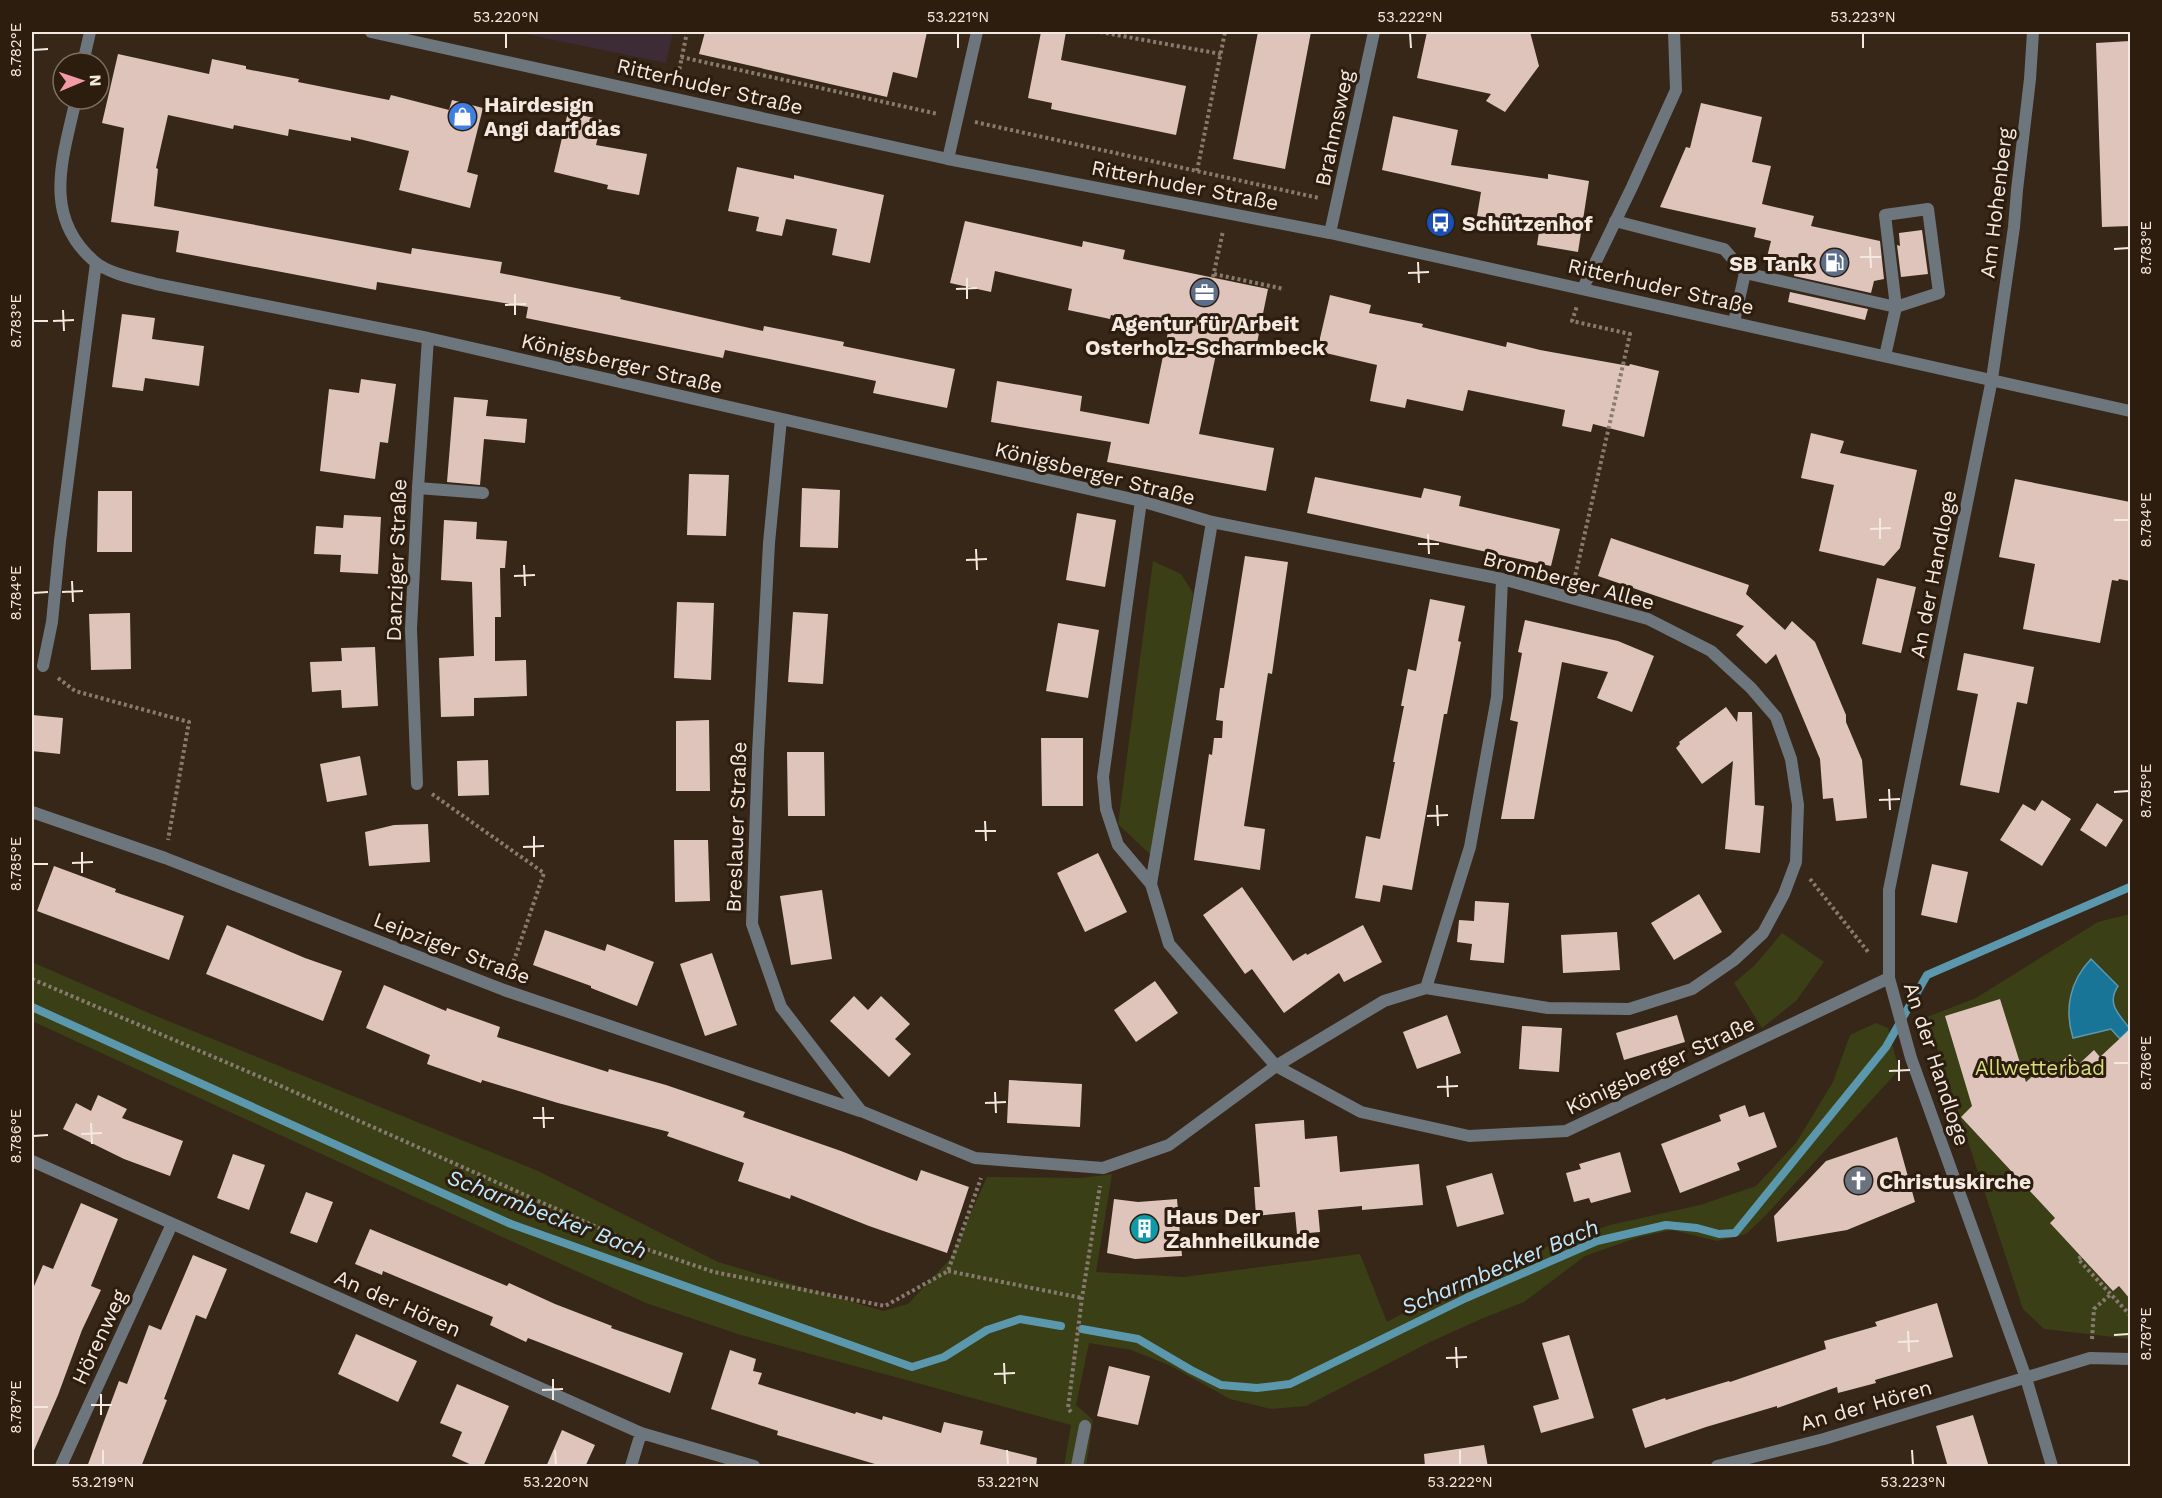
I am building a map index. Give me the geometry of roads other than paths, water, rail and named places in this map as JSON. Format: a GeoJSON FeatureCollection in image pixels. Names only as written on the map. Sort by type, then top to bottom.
{"type":"FeatureCollection","features":[{"type":"Feature","properties":{"kind":"street"},"geometry":{"type":"LineString","coordinates":[[86,51],[90,32]]}},
{"type":"Feature","properties":{"kind":"street","name":"Ritterhuder Straße"},"geometry":{"type":"LineString","coordinates":[[371,32],[948,159],[1330,233],[2130,411]]}},
{"type":"Feature","properties":{"kind":"street"},"geometry":{"type":"LineString","coordinates":[[948,159],[977,32]]}},
{"type":"Feature","properties":{"kind":"street","name":"Brahmsweg"},"geometry":{"type":"LineString","coordinates":[[1330,233],[1374,32]]}},
{"type":"Feature","properties":{"kind":"street"},"geometry":{"type":"LineString","coordinates":[[1583,288],[1676,90],[1674,32]]}},
{"type":"Feature","properties":{"kind":"street","name":"Am Hohenberg"},"geometry":{"type":"LineString","coordinates":[[1992,379],[2014,227],[2033,32]]}},
{"type":"Feature","properties":{"kind":"street","name":"Königsberger Straße"},"geometry":{"type":"LineString","coordinates":[[73,111],[61,165],[60,207],[69,232],[96,263],[123,275],[156,284],[428,338],[1141,501],[1212,522],[1151,884],[1169,944],[1276,1066],[1361,1112],[1469,1136],[1566,1131],[1889,978]]}},
{"type":"Feature","properties":{"kind":"street"},"geometry":{"type":"LineString","coordinates":[[1615,221],[1724,249],[1745,273],[1896,307],[1939,293],[1928,209],[1886,215],[1896,307],[1885,356]]}},
{"type":"Feature","properties":{"kind":"street"},"geometry":{"type":"LineString","coordinates":[[43,666],[52,622],[60,541],[96,263]]}},
{"type":"Feature","properties":{"kind":"street"},"geometry":{"type":"LineString","coordinates":[[1734,322],[1745,273]]}},
{"type":"Feature","properties":{"kind":"street","name":"Danziger Straße"},"geometry":{"type":"LineString","coordinates":[[417,784],[411,629],[428,338]]}},
{"type":"Feature","properties":{"kind":"street","name":"An der Handloge"},"geometry":{"type":"LineString","coordinates":[[1992,379],[1889,890],[1889,978],[1911,1058],[2026,1378],[2052,1467]]}},
{"type":"Feature","properties":{"kind":"street","name":"Breslauer Straße"},"geometry":{"type":"LineString","coordinates":[[782,419],[768,567],[752,924],[781,1007],[861,1111]]}},
{"type":"Feature","properties":{"kind":"street"},"geometry":{"type":"LineString","coordinates":[[418,488],[483,493]]}},
{"type":"Feature","properties":{"kind":"street"},"geometry":{"type":"LineString","coordinates":[[1141,501],[1103,777],[1106,809],[1118,844],[1151,884]]}},
{"type":"Feature","properties":{"kind":"street","name":"Bromberger Allee"},"geometry":{"type":"LineString","coordinates":[[1212,522],[1502,579],[1648,619],[1711,651],[1751,688],[1776,717],[1791,759],[1798,805],[1796,862],[1784,894],[1762,933],[1734,960],[1692,989],[1629,1009],[1548,1008],[1426,988],[1384,1001],[1276,1066]]}},
{"type":"Feature","properties":{"kind":"street"},"geometry":{"type":"LineString","coordinates":[[1426,988],[1470,847],[1497,697],[1502,579]]}},
{"type":"Feature","properties":{"kind":"street","name":"Leipziger Straße"},"geometry":{"type":"LineString","coordinates":[[32,812],[165,858],[504,990],[861,1111]]}},
{"type":"Feature","properties":{"kind":"street"},"geometry":{"type":"LineString","coordinates":[[861,1111],[975,1158],[1102,1168],[1169,1145],[1276,1066]]}},
{"type":"Feature","properties":{"kind":"street","name":"An der Hören"},"geometry":{"type":"LineString","coordinates":[[32,1161],[641,1433],[754,1467]]}},
{"type":"Feature","properties":{"kind":"street","name":"Hörenweg"},"geometry":{"type":"LineString","coordinates":[[61,1467],[172,1224]]}},
{"type":"Feature","properties":{"kind":"street","name":"An der Hören"},"geometry":{"type":"LineString","coordinates":[[1717,1467],[1824,1439],[2090,1358],[2130,1359]]}},
{"type":"Feature","properties":{"kind":"street"},"geometry":{"type":"LineString","coordinates":[[1077,1467],[1085,1426]]}},
{"type":"Feature","properties":{"kind":"street"},"geometry":{"type":"LineString","coordinates":[[631,1467],[641,1433]]}},
{"type":"Feature","properties":{"kind":"water"},"geometry":{"type":"Polygon","coordinates":[[[2091,959],[2118,986],[2113,998],[2115,1009],[2130,1029],[2120,1039],[2111,1029],[2073,1038],[2069,1017],[2071,996],[2078,977],[2091,959]]]}},
{"type":"Feature","properties":{"kind":"waterway","name":"Scharmbecker Bach"},"geometry":{"type":"LineString","coordinates":[[1082,1329],[1138,1339],[1221,1385],[1257,1388],[1290,1384],[1466,1298],[1597,1241],[1666,1225],[1697,1228],[1719,1234],[1735,1233],[1886,1047],[1927,975],[2130,887]]}},
{"type":"Feature","properties":{"kind":"waterway","name":"Scharmbecker Bach"},"geometry":{"type":"LineString","coordinates":[[32,1007],[511,1224],[912,1367],[944,1357],[987,1330],[1020,1319],[1061,1326]]}},
{"type":"Feature","properties":{"kind":"place","name":"Hairdesign Angi darf das"},"geometry":{"type":"Point","coordinates":[463,116]}},
{"type":"Feature","properties":{"kind":"place","name":"Schützenhof"},"geometry":{"type":"Point","coordinates":[1441,223]}},
{"type":"Feature","properties":{"kind":"place","name":"SB Tank"},"geometry":{"type":"Point","coordinates":[1834,263]}},
{"type":"Feature","properties":{"kind":"place","name":"Agentur für Arbeit Osterholz-Scharmbeck"},"geometry":{"type":"Point","coordinates":[1205,292]}},
{"type":"Feature","properties":{"kind":"place","name":"Christuskirche"},"geometry":{"type":"Point","coordinates":[1858,1181]}},
{"type":"Feature","properties":{"kind":"place","name":"Haus Der Zahnheilkunde"},"geometry":{"type":"Point","coordinates":[1145,1228]}},
{"type":"Feature","properties":{"kind":"park label","name":"Allwetterbad"},"geometry":{"type":"Point","coordinates":[2040,1067]}}]}
